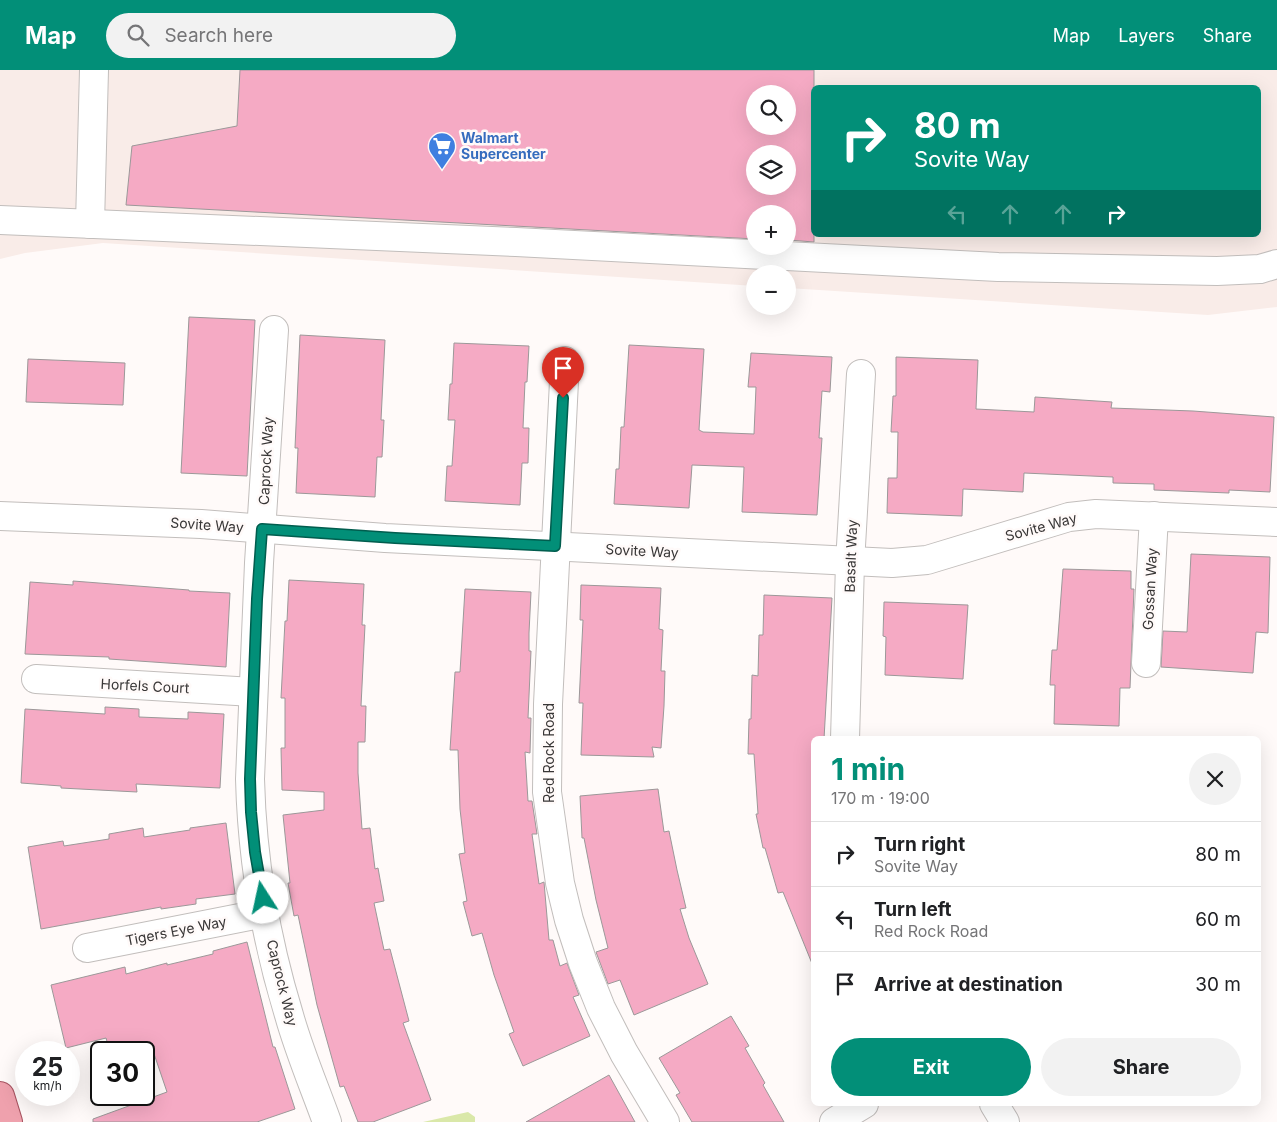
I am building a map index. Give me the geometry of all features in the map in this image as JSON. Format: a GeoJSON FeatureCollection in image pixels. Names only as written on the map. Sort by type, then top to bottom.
{"type":"FeatureCollection","features":[{"type":"Feature","properties":{"kind":"main road"},"geometry":{"type":"LineString","coordinates":[[0,1096],[8,1122]]}},
{"type":"Feature","properties":{"kind":"street"},"geometry":{"type":"LineString","coordinates":[[90,224],[94,70]]}},
{"type":"Feature","properties":{"kind":"street"},"geometry":{"type":"LineString","coordinates":[[0,220],[516,242],[998,267],[1216,270],[1260,269],[1277,264]]}},
{"type":"Feature","properties":{"kind":"street","name":"Caprock Way"},"geometry":{"type":"LineString","coordinates":[[274,330],[259,564],[250,779],[251,812],[255,852],[265,913],[289,1015],[327,1122]]}},
{"type":"Feature","properties":{"kind":"street","name":"Red Rock Road"},"geometry":{"type":"LineString","coordinates":[[565,360],[548,704],[546,792],[560,883],[569,920],[583,963],[601,1008],[624,1053],[665,1122]]}},
{"type":"Feature","properties":{"kind":"street","name":"Basalt Way"},"geometry":{"type":"LineString","coordinates":[[845,736],[850,563],[861,374]]}},
{"type":"Feature","properties":{"kind":"street","name":"Sovite Way"},"geometry":{"type":"LineString","coordinates":[[0,516],[201,524],[385,538],[892,564],[927,560],[1069,517],[1096,514],[1277,522]]}},
{"type":"Feature","properties":{"kind":"street","name":"Gossan Way"},"geometry":{"type":"LineString","coordinates":[[1146,663],[1154,516]]}},
{"type":"Feature","properties":{"kind":"street","name":"Horfels Court"},"geometry":{"type":"LineString","coordinates":[[36,679],[253,692]]}},
{"type":"Feature","properties":{"kind":"street","name":"Tigers Eye Way"},"geometry":{"type":"LineString","coordinates":[[87,948],[265,913]]}},
{"type":"Feature","properties":{"kind":"street"},"geometry":{"type":"LineString","coordinates":[[834,1122],[861,1106]]}},
{"type":"Feature","properties":{"kind":"street"},"geometry":{"type":"LineString","coordinates":[[995,1106],[1005,1122]]}},
{"type":"Feature","properties":{"kind":"shaded area"},"geometry":{"type":"Polygon","coordinates":[[[0,70],[1277,70],[1277,307],[1208,315],[796,289],[796,265],[746,265],[746,285],[103,243],[25,253],[0,259],[0,70]]]}},
{"type":"Feature","properties":{"kind":"green space"},"geometry":{"type":"Polygon","coordinates":[[[468,1112],[475,1117],[475,1122],[423,1122],[468,1112]]]}},
{"type":"Feature","properties":{"kind":"building","name":"Walmart Supercenter"},"geometry":{"type":"Polygon","coordinates":[[[240,70],[814,70],[814,85],[811,85],[811,237],[814,237],[814,242],[796,241],[796,205],[746,205],[746,239],[126,205],[132,146],[237,126],[240,70]]]}},
{"type":"Feature","properties":{"kind":"building"},"geometry":{"type":"Polygon","coordinates":[[[189,317],[255,320],[247,476],[181,473],[189,317]]]}},
{"type":"Feature","properties":{"kind":"building"},"geometry":{"type":"Polygon","coordinates":[[[300,335],[385,340],[381,420],[384,420],[382,457],[377,457],[375,497],[296,493],[298,448],[295,448],[300,335]]]}},
{"type":"Feature","properties":{"kind":"building"},"geometry":{"type":"Polygon","coordinates":[[[454,343],[529,346],[523,428],[529,428],[528,463],[522,463],[520,505],[445,501],[447,466],[452,466],[455,420],[448,420],[454,343]]]}},
{"type":"Feature","properties":{"kind":"building"},"geometry":{"type":"Polygon","coordinates":[[[629,345],[704,349],[699,430],[703,432],[754,434],[756,387],[748,387],[751,353],[832,357],[830,392],[822,391],[819,438],[822,438],[817,515],[742,512],[744,467],[692,465],[689,508],[614,504],[616,469],[619,469],[621,427],[624,427],[629,345]]]}},
{"type":"Feature","properties":{"kind":"building"},"geometry":{"type":"Polygon","coordinates":[[[896,357],[978,360],[976,409],[1034,412],[1035,397],[1112,402],[1111,408],[1193,411],[1274,417],[1270,492],[1229,490],[1229,493],[1154,490],[1154,484],[1113,483],[1113,477],[1024,473],[1023,492],[963,489],[962,516],[887,513],[888,478],[897,478],[898,432],[891,432],[893,396],[896,396],[896,357]]]}},
{"type":"Feature","properties":{"kind":"building"},"geometry":{"type":"Polygon","coordinates":[[[28,359],[125,363],[123,405],[26,402],[28,359]]]}},
{"type":"Feature","properties":{"kind":"building"},"geometry":{"type":"Polygon","coordinates":[[[1191,554],[1270,557],[1268,633],[1256,632],[1253,673],[1161,667],[1163,631],[1187,632],[1191,554]]]}},
{"type":"Feature","properties":{"kind":"building"},"geometry":{"type":"Polygon","coordinates":[[[1063,569],[1131,571],[1131,589],[1134,589],[1130,688],[1120,688],[1119,726],[1054,724],[1055,685],[1050,685],[1052,650],[1057,650],[1063,569]]]}},
{"type":"Feature","properties":{"kind":"building"},"geometry":{"type":"Polygon","coordinates":[[[289,580],[364,584],[362,625],[365,625],[361,706],[366,706],[365,742],[358,742],[362,829],[370,828],[375,869],[378,868],[384,901],[374,903],[384,950],[390,949],[409,1021],[403,1023],[431,1100],[373,1122],[358,1122],[344,1086],[340,1087],[317,1005],[298,915],[294,916],[288,883],[290,883],[283,815],[324,810],[324,792],[282,790],[281,748],[285,748],[285,698],[281,698],[289,580]]]}},
{"type":"Feature","properties":{"kind":"building"},"geometry":{"type":"Polygon","coordinates":[[[73,581],[230,593],[226,667],[109,659],[109,657],[25,654],[30,582],[73,585],[73,581]]]}},
{"type":"Feature","properties":{"kind":"building"},"geometry":{"type":"Polygon","coordinates":[[[581,585],[661,588],[659,629],[663,630],[661,671],[665,671],[664,706],[661,748],[652,747],[654,757],[581,755],[583,703],[579,703],[583,620],[580,620],[581,585]]]}},
{"type":"Feature","properties":{"kind":"building"},"geometry":{"type":"Polygon","coordinates":[[[465,589],[531,592],[528,718],[531,718],[530,753],[525,752],[528,801],[532,801],[537,834],[532,834],[539,884],[544,882],[549,940],[553,940],[560,966],[567,963],[579,995],[573,997],[590,1036],[523,1066],[509,1034],[514,1032],[482,933],[472,936],[463,902],[467,901],[459,854],[465,853],[460,809],[458,750],[450,750],[455,672],[460,672],[465,589]]]}},
{"type":"Feature","properties":{"kind":"building"},"geometry":{"type":"Polygon","coordinates":[[[764,595],[832,598],[824,736],[811,736],[811,961],[783,892],[778,893],[765,848],[763,848],[756,814],[758,814],[754,754],[748,754],[749,719],[751,719],[752,675],[758,676],[759,635],[763,635],[764,595]]]}},
{"type":"Feature","properties":{"kind":"building"},"geometry":{"type":"Polygon","coordinates":[[[884,602],[968,605],[963,679],[885,675],[886,637],[883,636],[884,602]]]}},
{"type":"Feature","properties":{"kind":"building"},"geometry":{"type":"Polygon","coordinates":[[[105,707],[139,709],[139,717],[188,719],[188,712],[224,714],[220,788],[136,784],[137,792],[61,788],[61,786],[21,783],[25,709],[105,714],[105,707]]]}},
{"type":"Feature","properties":{"kind":"building"},"geometry":{"type":"Polygon","coordinates":[[[658,789],[664,832],[669,831],[686,908],[680,909],[689,938],[708,984],[634,1015],[620,980],[608,984],[596,952],[608,948],[584,838],[582,838],[580,796],[658,789]]]}},
{"type":"Feature","properties":{"kind":"building"},"geometry":{"type":"Polygon","coordinates":[[[226,823],[235,894],[196,899],[196,904],[161,909],[161,907],[41,929],[28,847],[63,841],[64,846],[109,839],[109,834],[143,828],[144,837],[226,823]]]}},
{"type":"Feature","properties":{"kind":"building"},"geometry":{"type":"Polygon","coordinates":[[[247,942],[273,1047],[275,1047],[295,1109],[257,1122],[93,1122],[93,1119],[129,1106],[155,1106],[155,1096],[167,1092],[155,1057],[155,1041],[107,1041],[106,1038],[80,1044],[80,1041],[64,1041],[51,985],[125,967],[126,974],[167,963],[167,965],[213,954],[213,951],[247,942]]]}},
{"type":"Feature","properties":{"kind":"building"},"geometry":{"type":"Polygon","coordinates":[[[731,1016],[749,1046],[745,1048],[784,1122],[692,1122],[676,1095],[680,1093],[659,1058],[731,1016]]]}},
{"type":"Feature","properties":{"kind":"building"},"geometry":{"type":"Polygon","coordinates":[[[609,1075],[635,1122],[526,1122],[609,1075]]]}},
{"type":"Feature","properties":{"kind":"place","name":"Walmart Supercenter"},"geometry":{"type":"Point","coordinates":[442,170]}},
{"type":"Feature","properties":{"kind":"route"},"geometry":{"type":"LineString","coordinates":[[263,898],[255,852],[250,779],[257,599],[262,529],[555,546],[563,398]]}}]}
